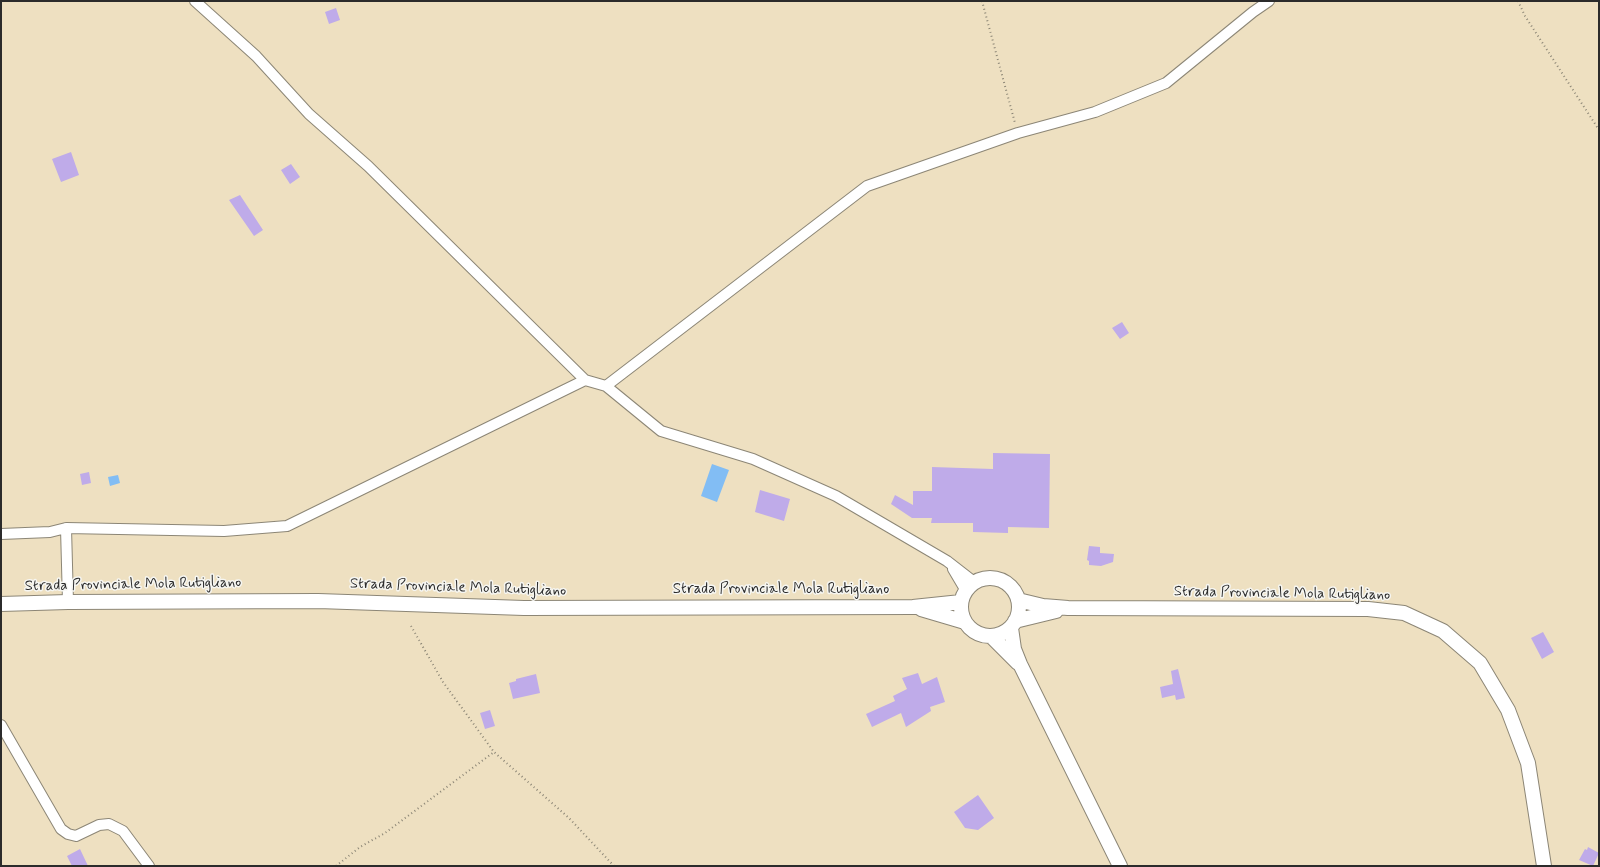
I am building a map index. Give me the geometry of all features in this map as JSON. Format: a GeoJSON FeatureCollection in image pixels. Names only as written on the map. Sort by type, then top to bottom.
{"type":"FeatureCollection","features":[{"type":"Feature","properties":{"kind":"main road"},"geometry":{"type":"LineString","coordinates":[[993,578],[1003,581],[1011,587],[1018,600],[1018,614],[1013,624],[1000,634],[991,636],[982,635],[973,631],[962,616],[967,592],[984,579],[993,578]]}},
{"type":"Feature","properties":{"kind":"main road","name":"Strada Provinciale Mola Rutigliano"},"geometry":{"type":"LineString","coordinates":[[1,604],[68,602],[318,601],[524,608],[913,607],[967,592]]}},
{"type":"Feature","properties":{"kind":"main road","name":"Strada Provinciale Mola Rutigliano"},"geometry":{"type":"LineString","coordinates":[[1018,600],[1043,606],[1068,608],[1368,609],[1404,613],[1443,631],[1480,663],[1508,710],[1528,763],[1544,866]]}},
{"type":"Feature","properties":{"kind":"main road","name":"Strada Provinciale Mola Rutigliano"},"geometry":{"type":"LineString","coordinates":[[913,607],[965,622]]}},
{"type":"Feature","properties":{"kind":"main road","name":"Strada Provinciale Mola Rutigliano"},"geometry":{"type":"LineString","coordinates":[[1013,624],[1068,608]]}},
{"type":"Feature","properties":{"kind":"main road"},"geometry":{"type":"LineString","coordinates":[[1013,624],[1014,649],[1020,664],[1120,866]]}},
{"type":"Feature","properties":{"kind":"main road"},"geometry":{"type":"LineString","coordinates":[[991,636],[1020,664]]}},
{"type":"Feature","properties":{"kind":"street"},"geometry":{"type":"LineString","coordinates":[[195,1],[256,56],[309,114],[368,166],[585,380],[606,386],[661,431],[753,460],[836,496],[946,561],[967,592]]}},
{"type":"Feature","properties":{"kind":"street"},"geometry":{"type":"LineString","coordinates":[[606,386],[867,186],[1018,133],[1095,112],[1166,83],[1253,12],[1269,1]]}},
{"type":"Feature","properties":{"kind":"street"},"geometry":{"type":"LineString","coordinates":[[1,534],[50,532],[66,528],[224,531],[287,526],[585,380]]}},
{"type":"Feature","properties":{"kind":"street"},"geometry":{"type":"LineString","coordinates":[[66,528],[68,602]]}},
{"type":"Feature","properties":{"kind":"street"},"geometry":{"type":"LineString","coordinates":[[1,725],[62,829],[68,834],[76,836],[99,825],[109,824],[123,831],[149,866]]}},
{"type":"Feature","properties":{"kind":"path"},"geometry":{"type":"LineString","coordinates":[[982,1],[1018,133]]}},
{"type":"Feature","properties":{"kind":"path"},"geometry":{"type":"LineString","coordinates":[[1518,1],[1525,16],[1599,130]]}},
{"type":"Feature","properties":{"kind":"path"},"geometry":{"type":"LineString","coordinates":[[411,626],[443,682],[494,752],[569,818],[614,866]]}},
{"type":"Feature","properties":{"kind":"path"},"geometry":{"type":"LineString","coordinates":[[336,866],[360,847],[385,834],[494,752]]}},
{"type":"Feature","properties":{"kind":"water"},"geometry":{"type":"Polygon","coordinates":[[[712,464],[729,470],[717,502],[701,496],[712,464]]]}},
{"type":"Feature","properties":{"kind":"water"},"geometry":{"type":"Polygon","coordinates":[[[118,475],[120,483],[110,486],[108,477],[118,475]]]}},
{"type":"Feature","properties":{"kind":"building"},"geometry":{"type":"Polygon","coordinates":[[[336,8],[340,20],[329,24],[325,12],[336,8]]]}},
{"type":"Feature","properties":{"kind":"building"},"geometry":{"type":"Polygon","coordinates":[[[71,152],[79,175],[61,182],[52,159],[71,152]]]}},
{"type":"Feature","properties":{"kind":"building"},"geometry":{"type":"Polygon","coordinates":[[[291,164],[300,177],[290,184],[281,170],[291,164]]]}},
{"type":"Feature","properties":{"kind":"building"},"geometry":{"type":"Polygon","coordinates":[[[240,195],[263,230],[254,236],[229,200],[240,195]]]}},
{"type":"Feature","properties":{"kind":"building"},"geometry":{"type":"Polygon","coordinates":[[[1122,322],[1129,333],[1120,339],[1112,328],[1122,322]]]}},
{"type":"Feature","properties":{"kind":"building"},"geometry":{"type":"Polygon","coordinates":[[[993,453],[1050,454],[1049,528],[1008,527],[1008,533],[973,532],[973,523],[931,523],[932,518],[912,518],[891,504],[895,495],[913,505],[913,491],[932,491],[932,467],[993,469],[993,453]]]}},
{"type":"Feature","properties":{"kind":"building"},"geometry":{"type":"Polygon","coordinates":[[[89,472],[91,483],[82,485],[80,474],[89,472]]]}},
{"type":"Feature","properties":{"kind":"building"},"geometry":{"type":"Polygon","coordinates":[[[760,490],[790,499],[784,521],[755,512],[760,490]]]}},
{"type":"Feature","properties":{"kind":"building"},"geometry":{"type":"Polygon","coordinates":[[[1089,546],[1100,547],[1100,553],[1114,554],[1113,562],[1101,566],[1089,565],[1089,561],[1087,560],[1089,546]]]}},
{"type":"Feature","properties":{"kind":"building"},"geometry":{"type":"Polygon","coordinates":[[[1543,632],[1554,652],[1542,659],[1531,638],[1543,632]]]}},
{"type":"Feature","properties":{"kind":"building"},"geometry":{"type":"Polygon","coordinates":[[[1178,669],[1185,698],[1176,700],[1175,695],[1162,698],[1160,687],[1173,684],[1171,671],[1178,669]]]}},
{"type":"Feature","properties":{"kind":"building"},"geometry":{"type":"Polygon","coordinates":[[[918,673],[922,684],[937,677],[945,702],[930,707],[931,711],[906,727],[901,713],[872,727],[866,714],[895,701],[893,696],[907,689],[902,678],[918,673]]]}},
{"type":"Feature","properties":{"kind":"building"},"geometry":{"type":"Polygon","coordinates":[[[536,674],[540,693],[513,699],[509,683],[516,681],[516,679],[536,674]]]}},
{"type":"Feature","properties":{"kind":"building"},"geometry":{"type":"Polygon","coordinates":[[[490,710],[495,726],[485,729],[480,713],[490,710]]]}},
{"type":"Feature","properties":{"kind":"building"},"geometry":{"type":"Polygon","coordinates":[[[978,795],[994,818],[978,830],[965,828],[954,812],[978,795]]]}},
{"type":"Feature","properties":{"kind":"building"},"geometry":{"type":"Polygon","coordinates":[[[1588,847],[1599,853],[1593,866],[1579,860],[1585,849],[1587,850],[1588,847]]]}},
{"type":"Feature","properties":{"kind":"building"},"geometry":{"type":"Polygon","coordinates":[[[80,849],[88,866],[72,866],[67,856],[80,849]]]}}]}
